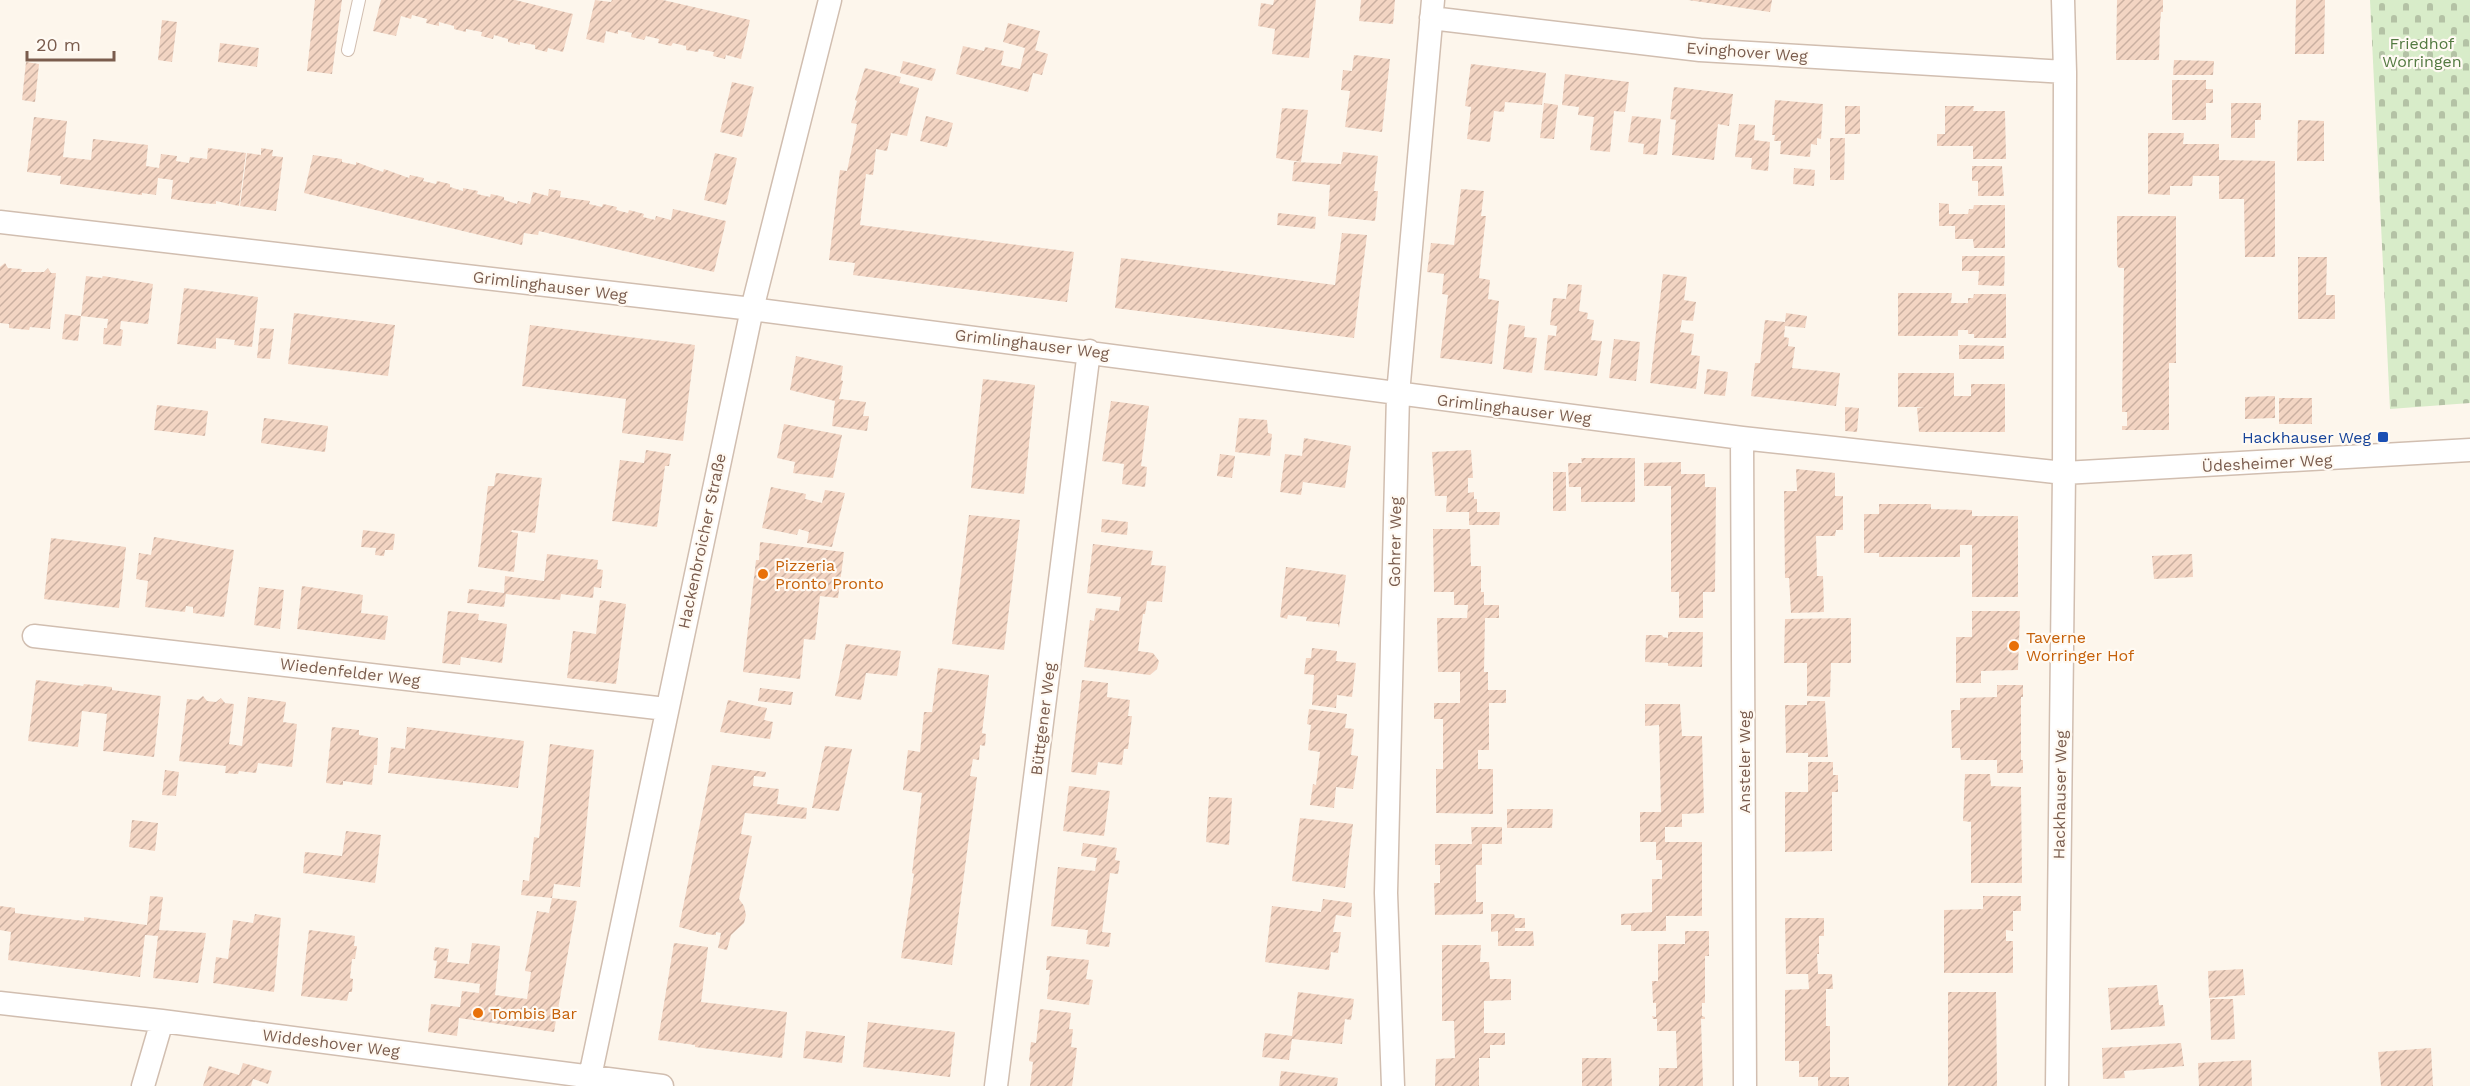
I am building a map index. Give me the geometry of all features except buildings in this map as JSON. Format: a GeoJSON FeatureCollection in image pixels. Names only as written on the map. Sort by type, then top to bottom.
{"type":"FeatureCollection","features":[{"type":"Feature","properties":{"kind":"street","name":"Hackenbroicher Straße"},"geometry":{"type":"LineString","coordinates":[[589,1081],[752,309],[830,0]]}},
{"type":"Feature","properties":{"kind":"street","name":"Hackhauser Weg"},"geometry":{"type":"LineString","coordinates":[[2057,1086],[2064,473],[2065,72],[2063,0]]}},
{"type":"Feature","properties":{"kind":"street","name":"Evinghover Weg"},"geometry":{"type":"LineString","coordinates":[[1432,9],[1700,50],[2065,72]]}},
{"type":"Feature","properties":{"kind":"street","name":"Gohrer Weg"},"geometry":{"type":"LineString","coordinates":[[1393,1086],[1386,893],[1398,394],[1432,9]]}},
{"type":"Feature","properties":{"kind":"street","name":"Grimlinghauser Weg"},"geometry":{"type":"LineString","coordinates":[[0,222],[752,309],[1089,351],[1398,394],[1742,438],[2064,473]]}},
{"type":"Feature","properties":{"kind":"street","name":"Büttgener Weg"},"geometry":{"type":"LineString","coordinates":[[996,1086],[1089,351]]}},
{"type":"Feature","properties":{"kind":"street","name":"Ansteler Weg"},"geometry":{"type":"LineString","coordinates":[[1742,438],[1745,1086]]}},
{"type":"Feature","properties":{"kind":"street","name":"Üdesheimer Weg"},"geometry":{"type":"LineString","coordinates":[[2064,473],[2470,450]]}},
{"type":"Feature","properties":{"kind":"street","name":"Wiedenfelder Weg"},"geometry":{"type":"LineString","coordinates":[[34,636],[666,709]]}},
{"type":"Feature","properties":{"kind":"street","name":"Widdeshover Weg"},"geometry":{"type":"LineString","coordinates":[[0,1003],[162,1021],[589,1081],[662,1086]]}},
{"type":"Feature","properties":{"kind":"street"},"geometry":{"type":"LineString","coordinates":[[143,1086],[162,1021]]}},
{"type":"Feature","properties":{"kind":"lane"},"geometry":{"type":"LineString","coordinates":[[348,50],[359,0]]}},
{"type":"Feature","properties":{"kind":"green space","name":"Friedhof Worringen"},"geometry":{"type":"Polygon","coordinates":[[[2370,0],[2470,0],[2470,403],[2390,409],[2370,0]]]}},
{"type":"Feature","properties":{"kind":"place","name":"Hackhauser Weg"},"geometry":{"type":"Point","coordinates":[2383,437]}},
{"type":"Feature","properties":{"kind":"place","name":"Pizzeria Pronto Pronto"},"geometry":{"type":"Point","coordinates":[763,574]}},
{"type":"Feature","properties":{"kind":"place","name":"Taverne Worringer Hof"},"geometry":{"type":"Point","coordinates":[2014,646]}},
{"type":"Feature","properties":{"kind":"place","name":"Tombis Bar"},"geometry":{"type":"Point","coordinates":[478,1013]}}]}
